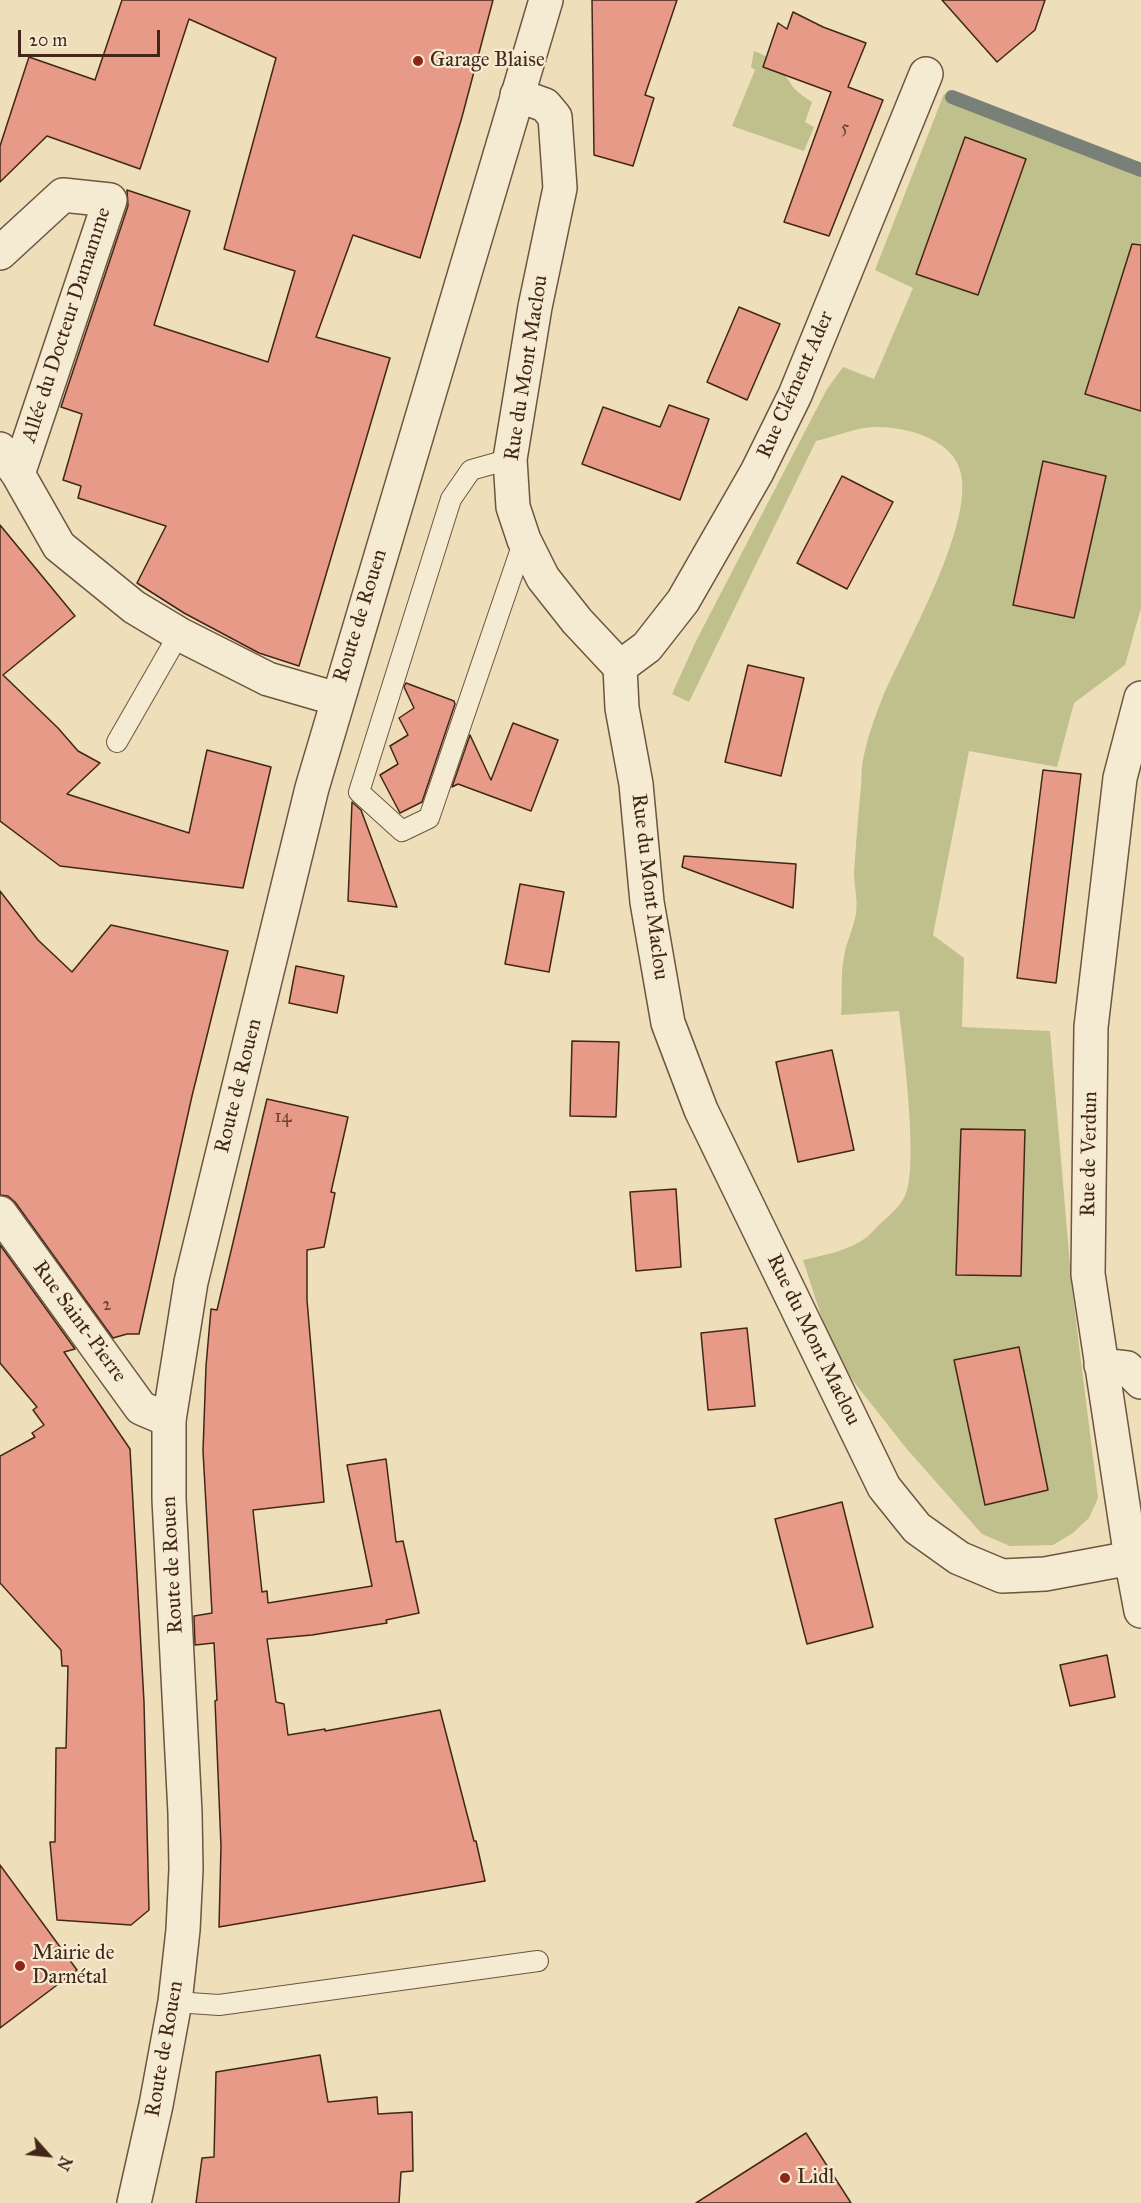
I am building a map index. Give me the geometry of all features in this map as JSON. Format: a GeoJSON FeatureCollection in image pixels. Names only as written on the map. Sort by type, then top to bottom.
{"type":"FeatureCollection","features":[{"type":"Feature","properties":{"kind":"street","name":"Route de Rouen"},"geometry":{"type":"LineString","coordinates":[[134,2203],[156,2105],[175,2002],[183,1930],[186,1869],[185,1813],[169,1499],[169,1420],[191,1282],[299,837],[337,699],[546,0]]}},
{"type":"Feature","properties":{"kind":"street","name":"Rue Clément Ader"},"geometry":{"type":"LineString","coordinates":[[620,668],[647,647],[683,601],[757,472],[795,395],[926,74]]}},
{"type":"Feature","properties":{"kind":"street","name":"Rue du Mont Maclou"},"geometry":{"type":"LineString","coordinates":[[517,94],[545,105],[555,117],[561,188],[535,307],[510,459],[513,507],[524,540],[543,578],[620,668],[622,708],[636,784],[647,902],[668,1023],[701,1110],[884,1487],[917,1528],[959,1558],[1002,1576],[1045,1574],[1131,1558]]}},
{"type":"Feature","properties":{"kind":"street","name":"Allée du Docteur Damamme"},"geometry":{"type":"LineString","coordinates":[[0,253],[63,195],[110,200],[9,461],[59,546],[134,607],[179,634],[268,679],[337,699]]}},
{"type":"Feature","properties":{"kind":"street","name":"Rue de Verdun"},"geometry":{"type":"LineString","coordinates":[[1141,698],[1120,778],[1091,1027],[1088,1274],[1141,1611]]}},
{"type":"Feature","properties":{"kind":"street","name":"Rue Saint-Pierre"},"geometry":{"type":"LineString","coordinates":[[0,1213],[141,1408],[169,1420]]}},
{"type":"Feature","properties":{"kind":"street"},"geometry":{"type":"LineString","coordinates":[[1101,1365],[1126,1368],[1141,1382]]}},
{"type":"Feature","properties":{"kind":"lane"},"geometry":{"type":"LineString","coordinates":[[510,459],[471,470],[451,499],[359,792],[402,831],[429,818],[524,540]]}},
{"type":"Feature","properties":{"kind":"lane"},"geometry":{"type":"LineString","coordinates":[[117,742],[179,634]]}},
{"type":"Feature","properties":{"kind":"lane"},"geometry":{"type":"LineString","coordinates":[[175,2002],[219,2005],[538,1961]]}},
{"type":"Feature","properties":{"kind":"green space"},"geometry":{"type":"Polygon","coordinates":[[[754,51],[773,61],[795,89],[812,102],[805,122],[814,127],[804,151],[732,126],[755,70],[751,67],[754,51]]]}},
{"type":"Feature","properties":{"kind":"green space"},"geometry":{"type":"Polygon","coordinates":[[[944,94],[1141,166],[1141,608],[1125,665],[1074,703],[1057,767],[969,751],[933,935],[964,958],[962,1027],[1050,1031],[1072,1289],[1098,1498],[1089,1518],[1073,1533],[1053,1545],[1010,1546],[982,1534],[906,1448],[854,1382],[829,1340],[803,1260],[844,1249],[867,1237],[899,1205],[909,1184],[911,1137],[899,1011],[841,1015],[842,971],[856,913],[854,872],[865,752],[882,699],[921,617],[949,550],[958,518],[962,490],[959,467],[953,457],[945,448],[923,435],[885,427],[866,428],[816,441],[689,702],[672,694],[696,641],[827,389],[843,367],[874,379],[913,288],[875,270],[944,94]]]}},
{"type":"Feature","properties":{"kind":"building"},"geometry":{"type":"Polygon","coordinates":[[[122,0],[493,0],[462,117],[420,258],[353,235],[316,337],[390,358],[299,666],[259,653],[184,613],[137,583],[166,526],[78,498],[81,486],[63,480],[82,414],[61,407],[128,206],[127,190],[190,211],[154,325],[268,362],[295,271],[224,249],[276,58],[189,19],[140,169],[47,136],[0,182],[0,146],[29,57],[95,80],[122,0]]]}},
{"type":"Feature","properties":{"kind":"building"},"geometry":{"type":"Polygon","coordinates":[[[592,0],[677,0],[645,95],[654,98],[633,166],[594,155],[592,0]]]}},
{"type":"Feature","properties":{"kind":"building"},"geometry":{"type":"Polygon","coordinates":[[[942,0],[1045,0],[1035,30],[997,62],[942,0]]]}},
{"type":"Feature","properties":{"kind":"building"},"geometry":{"type":"Polygon","coordinates":[[[793,12],[823,27],[866,43],[848,87],[883,100],[829,236],[784,222],[831,92],[763,67],[778,23],[787,29],[793,12]]]}},
{"type":"Feature","properties":{"kind":"building"},"geometry":{"type":"Polygon","coordinates":[[[965,137],[1026,159],[978,295],[916,274],[965,137]]]}},
{"type":"Feature","properties":{"kind":"building"},"geometry":{"type":"Polygon","coordinates":[[[1132,244],[1141,245],[1141,411],[1085,394],[1132,244]]]}},
{"type":"Feature","properties":{"kind":"building"},"geometry":{"type":"Polygon","coordinates":[[[739,307],[780,324],[747,400],[707,382],[739,307]]]}},
{"type":"Feature","properties":{"kind":"building"},"geometry":{"type":"Polygon","coordinates":[[[669,405],[709,419],[680,500],[582,464],[603,407],[660,427],[669,405]]]}},
{"type":"Feature","properties":{"kind":"building"},"geometry":{"type":"Polygon","coordinates":[[[1043,461],[1106,476],[1074,618],[1013,605],[1043,461]]]}},
{"type":"Feature","properties":{"kind":"building"},"geometry":{"type":"Polygon","coordinates":[[[842,476],[893,502],[847,589],[797,563],[842,476]]]}},
{"type":"Feature","properties":{"kind":"building"},"geometry":{"type":"Polygon","coordinates":[[[0,525],[75,616],[3,675],[58,728],[78,751],[100,763],[67,794],[189,833],[207,750],[271,767],[243,888],[60,866],[0,821],[0,525]]]}},
{"type":"Feature","properties":{"kind":"building"},"geometry":{"type":"Polygon","coordinates":[[[748,665],[804,678],[781,776],[725,762],[748,665]]]}},
{"type":"Feature","properties":{"kind":"building"},"geometry":{"type":"Polygon","coordinates":[[[406,683],[454,701],[455,704],[422,802],[400,813],[380,775],[398,764],[390,746],[408,735],[399,718],[414,708],[404,687],[406,683]]]}},
{"type":"Feature","properties":{"kind":"building"},"geometry":{"type":"Polygon","coordinates":[[[513,723],[558,740],[531,811],[458,784],[452,787],[470,735],[491,780],[513,723]]]}},
{"type":"Feature","properties":{"kind":"building"},"geometry":{"type":"Polygon","coordinates":[[[1043,770],[1081,774],[1056,983],[1017,978],[1043,770]]]}},
{"type":"Feature","properties":{"kind":"building"},"geometry":{"type":"Polygon","coordinates":[[[352,802],[361,810],[397,907],[348,901],[352,802]]]}},
{"type":"Feature","properties":{"kind":"building"},"geometry":{"type":"Polygon","coordinates":[[[684,856],[796,864],[793,908],[682,867],[684,856]]]}},
{"type":"Feature","properties":{"kind":"building"},"geometry":{"type":"Polygon","coordinates":[[[520,884],[564,892],[549,972],[505,964],[520,884]]]}},
{"type":"Feature","properties":{"kind":"building"},"geometry":{"type":"Polygon","coordinates":[[[0,891],[38,940],[72,972],[111,925],[228,951],[192,1096],[139,1334],[127,1334],[113,1338],[15,1202],[8,1196],[0,1195],[0,891]]]}},
{"type":"Feature","properties":{"kind":"building"},"geometry":{"type":"Polygon","coordinates":[[[296,966],[344,976],[337,1013],[289,1003],[296,966]]]}},
{"type":"Feature","properties":{"kind":"building"},"geometry":{"type":"Polygon","coordinates":[[[572,1041],[619,1042],[616,1117],[570,1116],[572,1041]]]}},
{"type":"Feature","properties":{"kind":"building"},"geometry":{"type":"Polygon","coordinates":[[[832,1050],[854,1150],[798,1162],[776,1062],[832,1050]]]}},
{"type":"Feature","properties":{"kind":"building"},"geometry":{"type":"Polygon","coordinates":[[[267,1099],[348,1117],[331,1192],[335,1193],[324,1247],[307,1250],[307,1300],[324,1502],[253,1510],[262,1592],[267,1591],[268,1603],[372,1586],[347,1465],[386,1459],[396,1542],[403,1541],[419,1613],[386,1620],[387,1623],[312,1635],[267,1639],[276,1702],[284,1704],[288,1735],[325,1729],[325,1731],[440,1710],[485,1881],[219,1927],[221,1846],[214,1643],[195,1645],[194,1616],[212,1613],[203,1451],[206,1366],[211,1309],[217,1310],[267,1099]]]}},
{"type":"Feature","properties":{"kind":"building"},"geometry":{"type":"Polygon","coordinates":[[[961,1129],[1025,1130],[1021,1276],[956,1275],[961,1129]]]}},
{"type":"Feature","properties":{"kind":"building"},"geometry":{"type":"Polygon","coordinates":[[[676,1189],[681,1267],[636,1271],[630,1192],[676,1189]]]}},
{"type":"Feature","properties":{"kind":"building"},"geometry":{"type":"Polygon","coordinates":[[[0,1245],[75,1349],[64,1352],[130,1449],[144,1702],[149,1910],[131,1925],[57,1920],[50,1842],[55,1842],[56,1748],[66,1748],[68,1666],[62,1666],[61,1650],[0,1583],[0,1456],[35,1437],[32,1433],[44,1425],[33,1410],[37,1407],[0,1363],[0,1245]]]}},
{"type":"Feature","properties":{"kind":"building"},"geometry":{"type":"Polygon","coordinates":[[[747,1328],[755,1406],[708,1410],[701,1333],[747,1328]]]}},
{"type":"Feature","properties":{"kind":"building"},"geometry":{"type":"Polygon","coordinates":[[[1019,1347],[1048,1490],[985,1505],[954,1360],[1019,1347]]]}},
{"type":"Feature","properties":{"kind":"building"},"geometry":{"type":"Polygon","coordinates":[[[842,1502],[873,1627],[807,1644],[775,1519],[842,1502]]]}},
{"type":"Feature","properties":{"kind":"building"},"geometry":{"type":"Polygon","coordinates":[[[1107,1655],[1115,1697],[1070,1706],[1060,1665],[1107,1655]]]}},
{"type":"Feature","properties":{"kind":"building"},"geometry":{"type":"Polygon","coordinates":[[[0,1865],[77,1970],[0,2028],[0,1865]]]}},
{"type":"Feature","properties":{"kind":"building"},"geometry":{"type":"Polygon","coordinates":[[[320,2055],[328,2102],[377,2097],[378,2114],[412,2112],[413,2171],[401,2172],[399,2203],[196,2203],[202,2158],[214,2157],[216,2072],[320,2055]]]}},
{"type":"Feature","properties":{"kind":"building","name":"Lidl"},"geometry":{"type":"Polygon","coordinates":[[[806,2133],[851,2203],[696,2203],[806,2133]]]}},
{"type":"Feature","properties":{"kind":"waterway"},"geometry":{"type":"LineString","coordinates":[[952,97],[1141,170]]}},
{"type":"Feature","properties":{"kind":"place","name":"Garage Blaise"},"geometry":{"type":"Point","coordinates":[418,61]}},
{"type":"Feature","properties":{"kind":"place","name":"Mairie de Darnétal"},"geometry":{"type":"Point","coordinates":[20,1966]}},
{"type":"Feature","properties":{"kind":"place","name":"Lidl"},"geometry":{"type":"Point","coordinates":[785,2178]}}]}
